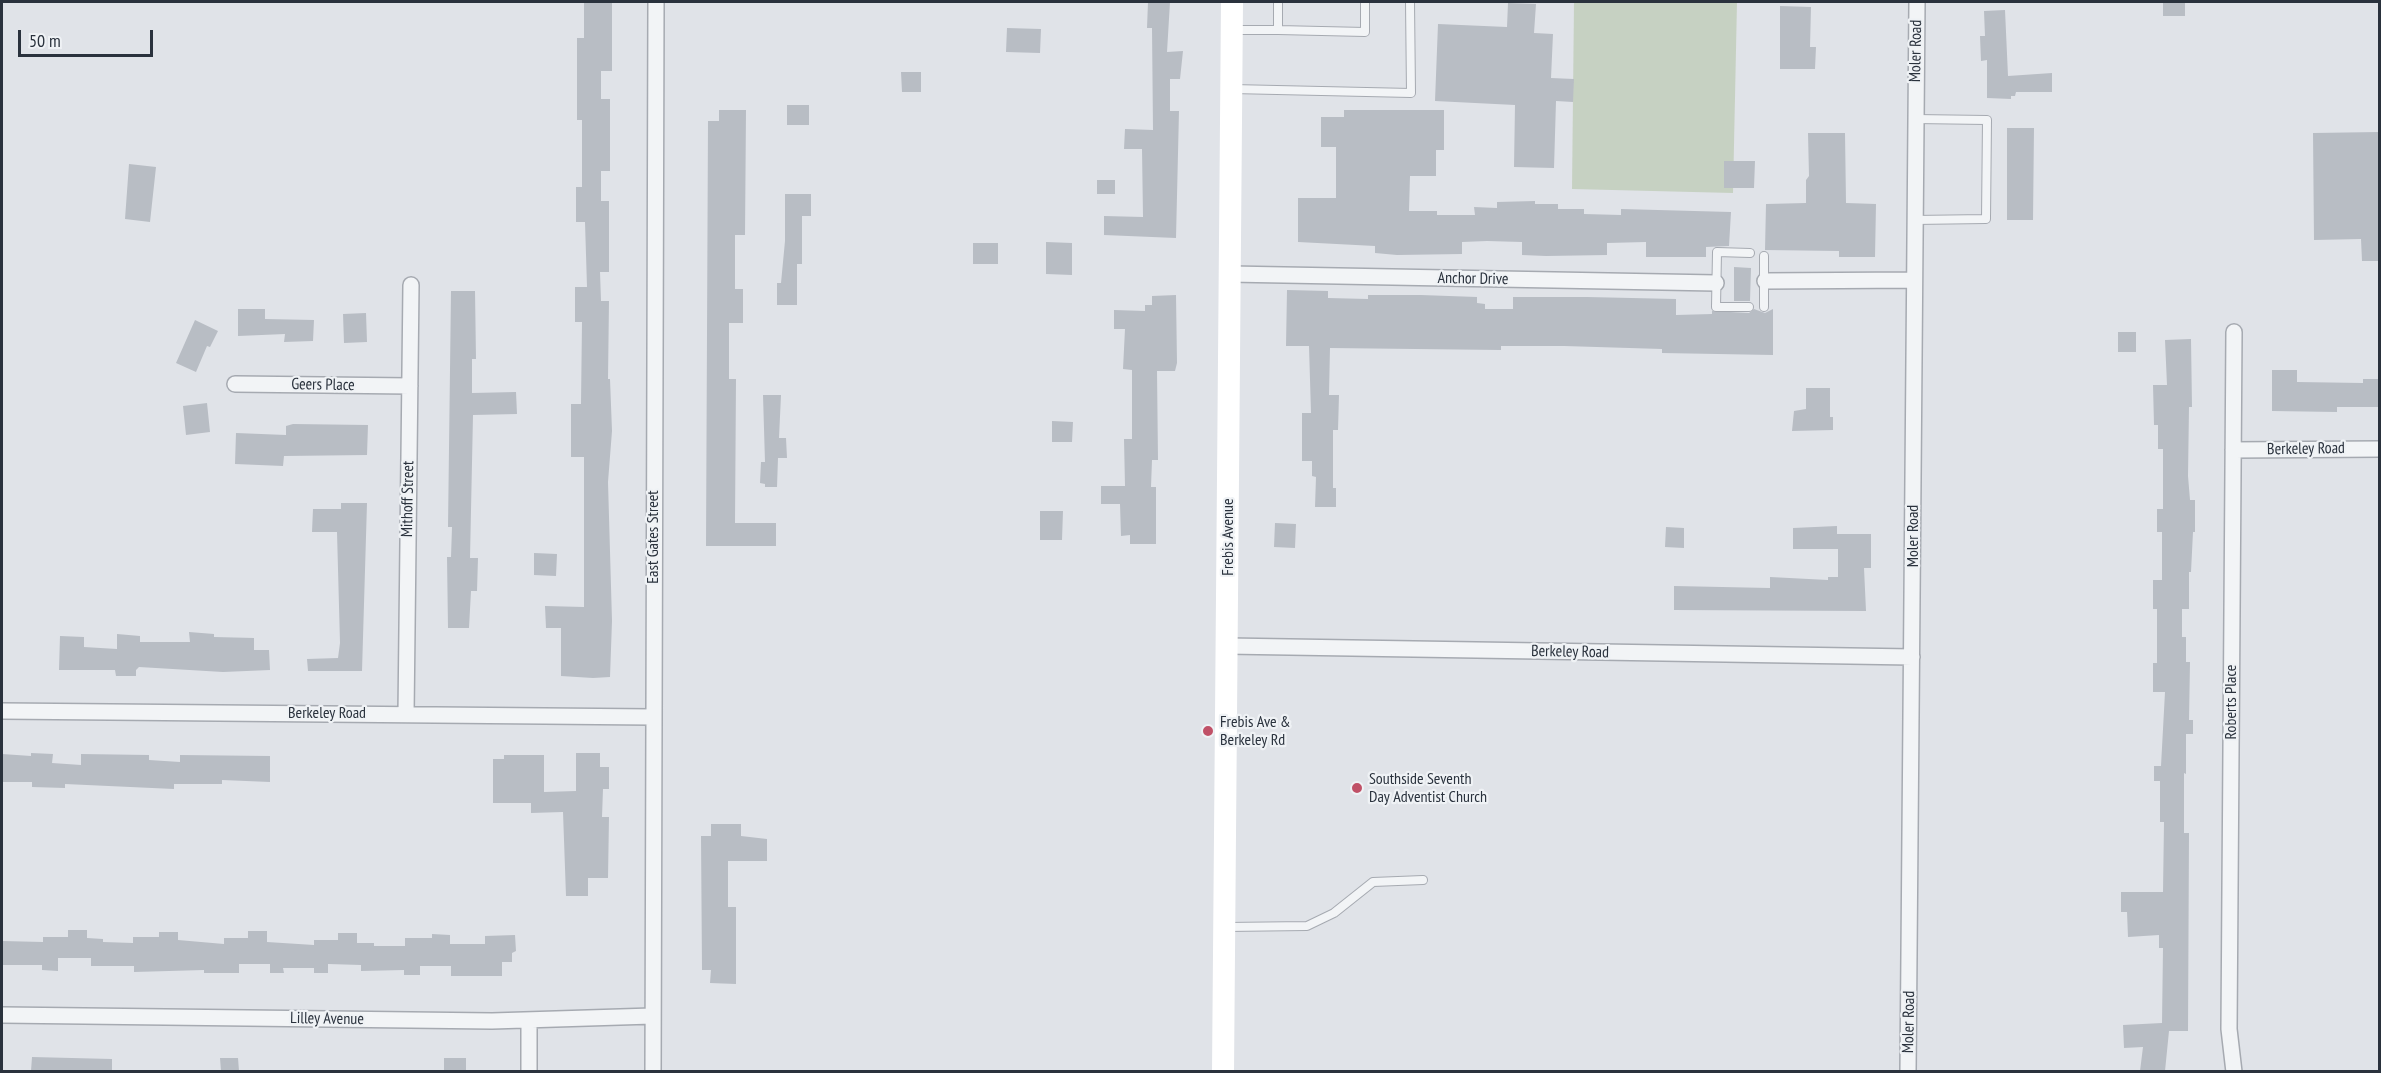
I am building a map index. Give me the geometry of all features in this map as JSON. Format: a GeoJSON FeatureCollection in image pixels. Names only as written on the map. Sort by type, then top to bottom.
{"type":"FeatureCollection","features":[{"type":"Feature","properties":{"kind":"main road","name":"Frebis Avenue"},"geometry":{"type":"LineString","coordinates":[[1223,1071],[1232,2]]}},
{"type":"Feature","properties":{"kind":"street","name":"East Gates Street"},"geometry":{"type":"LineString","coordinates":[[653,1071],[652,717],[656,2]]}},
{"type":"Feature","properties":{"kind":"street","name":"Moler Road"},"geometry":{"type":"LineString","coordinates":[[1908,1071],[1917,2]]}},
{"type":"Feature","properties":{"kind":"street","name":"Anchor Drive"},"geometry":{"type":"LineString","coordinates":[[1230,274],[1716,283]]}},
{"type":"Feature","properties":{"kind":"street"},"geometry":{"type":"LineString","coordinates":[[1765,281],[1914,280]]}},
{"type":"Feature","properties":{"kind":"street","name":"Mithoff Street"},"geometry":{"type":"LineString","coordinates":[[406,714],[411,285]]}},
{"type":"Feature","properties":{"kind":"street","name":"Roberts Place"},"geometry":{"type":"LineString","coordinates":[[2234,332],[2229,1029],[2234,1071]]}},
{"type":"Feature","properties":{"kind":"street","name":"Geers Place"},"geometry":{"type":"LineString","coordinates":[[235,384],[410,386]]}},
{"type":"Feature","properties":{"kind":"street","name":"Berkeley Road"},"geometry":{"type":"LineString","coordinates":[[2233,450],[2379,449]]}},
{"type":"Feature","properties":{"kind":"street","name":"Berkeley Road"},"geometry":{"type":"LineString","coordinates":[[1227,646],[1912,657]]}},
{"type":"Feature","properties":{"kind":"street","name":"Berkeley Road"},"geometry":{"type":"LineString","coordinates":[[2,711],[652,717]]}},
{"type":"Feature","properties":{"kind":"street","name":"Lilley Avenue"},"geometry":{"type":"LineString","coordinates":[[2,1016],[529,1020],[652,1016]]}},
{"type":"Feature","properties":{"kind":"street"},"geometry":{"type":"LineString","coordinates":[[528,1071],[529,1020]]}},
{"type":"Feature","properties":{"kind":"lane"},"geometry":{"type":"LineString","coordinates":[[1278,2],[1278,30]]}},
{"type":"Feature","properties":{"kind":"lane"},"geometry":{"type":"LineString","coordinates":[[1231,30],[1365,32],[1365,2]]}},
{"type":"Feature","properties":{"kind":"lane"},"geometry":{"type":"LineString","coordinates":[[1231,89],[1411,93],[1410,2]]}},
{"type":"Feature","properties":{"kind":"lane"},"geometry":{"type":"LineString","coordinates":[[1914,220],[1986,219],[1987,208],[1987,120],[1916,119]]}},
{"type":"Feature","properties":{"kind":"lane"},"geometry":{"type":"LineString","coordinates":[[1749,307],[1716,307],[1716,283],[1717,252],[1750,253]]}},
{"type":"Feature","properties":{"kind":"lane"},"geometry":{"type":"LineString","coordinates":[[1764,256],[1764,307]]}},
{"type":"Feature","properties":{"kind":"lane"},"geometry":{"type":"LineString","coordinates":[[1224,927],[1307,926],[1334,913],[1373,882],[1423,880]]}},
{"type":"Feature","properties":{"kind":"green space"},"geometry":{"type":"Polygon","coordinates":[[[1574,2],[1737,2],[1733,193],[1572,189],[1574,2]]]}},
{"type":"Feature","properties":{"kind":"building"},"geometry":{"type":"Polygon","coordinates":[[[584,2],[612,2],[612,71],[601,71],[601,99],[610,99],[610,171],[601,171],[601,201],[609,201],[609,272],[600,272],[601,301],[609,301],[608,379],[610,379],[612,431],[608,482],[612,621],[610,677],[593,678],[561,676],[561,628],[546,628],[545,606],[584,607],[584,457],[571,457],[571,404],[581,404],[582,322],[575,322],[575,287],[587,287],[585,222],[576,222],[576,187],[582,187],[582,120],[577,120],[577,38],[584,38],[584,2]]]}},
{"type":"Feature","properties":{"kind":"building"},"geometry":{"type":"Polygon","coordinates":[[[1148,2],[1170,2],[1167,52],[1183,51],[1180,79],[1170,79],[1170,111],[1179,111],[1176,238],[1104,235],[1104,216],[1143,217],[1142,149],[1124,149],[1125,129],[1153,130],[1152,28],[1147,28],[1148,2]]]}},
{"type":"Feature","properties":{"kind":"building"},"geometry":{"type":"Polygon","coordinates":[[[2163,2],[2185,2],[2185,16],[2163,16],[2163,2]]]}},
{"type":"Feature","properties":{"kind":"building"},"geometry":{"type":"Polygon","coordinates":[[[1508,3],[1536,4],[1534,33],[1553,34],[1551,78],[1574,79],[1573,102],[1556,101],[1554,168],[1514,167],[1515,105],[1435,101],[1438,24],[1507,27],[1508,3]]]}},
{"type":"Feature","properties":{"kind":"building"},"geometry":{"type":"Polygon","coordinates":[[[1780,6],[1811,7],[1810,47],[1816,47],[1815,69],[1780,69],[1780,6]]]}},
{"type":"Feature","properties":{"kind":"building"},"geometry":{"type":"Polygon","coordinates":[[[2005,10],[2008,76],[2052,73],[2052,92],[2016,92],[2011,99],[1987,98],[1987,60],[1981,61],[1980,36],[1985,36],[1984,11],[2005,10]]]}},
{"type":"Feature","properties":{"kind":"building"},"geometry":{"type":"Polygon","coordinates":[[[1007,28],[1041,29],[1040,53],[1006,52],[1007,28]]]}},
{"type":"Feature","properties":{"kind":"building"},"geometry":{"type":"Polygon","coordinates":[[[901,72],[921,72],[921,92],[902,92],[901,72]]]}},
{"type":"Feature","properties":{"kind":"building"},"geometry":{"type":"Polygon","coordinates":[[[787,105],[809,105],[809,125],[787,125],[787,105]]]}},
{"type":"Feature","properties":{"kind":"building"},"geometry":{"type":"Polygon","coordinates":[[[719,110],[746,110],[745,235],[735,235],[735,289],[743,289],[743,323],[729,323],[729,379],[736,379],[735,523],[776,523],[776,546],[706,546],[708,121],[719,121],[719,110]]]}},
{"type":"Feature","properties":{"kind":"building"},"geometry":{"type":"Polygon","coordinates":[[[1344,110],[1444,110],[1444,150],[1436,150],[1436,176],[1410,176],[1409,211],[1437,211],[1437,215],[1475,215],[1474,207],[1497,208],[1497,202],[1535,201],[1535,204],[1558,204],[1558,209],[1584,209],[1584,214],[1621,215],[1621,209],[1731,212],[1729,246],[1706,247],[1706,257],[1646,257],[1646,242],[1607,243],[1607,255],[1546,256],[1522,255],[1522,242],[1487,241],[1462,242],[1462,254],[1397,255],[1375,253],[1375,246],[1298,242],[1298,198],[1336,198],[1336,147],[1321,147],[1321,117],[1344,117],[1344,110]]]}},
{"type":"Feature","properties":{"kind":"building"},"geometry":{"type":"Polygon","coordinates":[[[2007,128],[2034,128],[2033,220],[2007,220],[2007,128]]]}},
{"type":"Feature","properties":{"kind":"building"},"geometry":{"type":"Polygon","coordinates":[[[2379,132],[2379,261],[2362,261],[2361,239],[2314,240],[2313,133],[2379,132]]]}},
{"type":"Feature","properties":{"kind":"building"},"geometry":{"type":"Polygon","coordinates":[[[1808,133],[1845,133],[1846,203],[1876,204],[1875,257],[1839,257],[1839,251],[1765,250],[1766,204],[1806,203],[1806,180],[1809,176],[1808,133]]]}},
{"type":"Feature","properties":{"kind":"building"},"geometry":{"type":"Polygon","coordinates":[[[1724,161],[1755,161],[1754,188],[1724,188],[1724,161]]]}},
{"type":"Feature","properties":{"kind":"building"},"geometry":{"type":"Polygon","coordinates":[[[129,164],[156,167],[150,222],[125,219],[129,164]]]}},
{"type":"Feature","properties":{"kind":"building"},"geometry":{"type":"Polygon","coordinates":[[[1097,180],[1115,180],[1115,194],[1097,194],[1097,180]]]}},
{"type":"Feature","properties":{"kind":"building"},"geometry":{"type":"Polygon","coordinates":[[[785,194],[811,194],[811,216],[802,216],[802,264],[797,264],[797,305],[777,305],[777,283],[781,283],[785,241],[785,194]]]}},
{"type":"Feature","properties":{"kind":"building"},"geometry":{"type":"Polygon","coordinates":[[[1046,242],[1072,243],[1072,275],[1046,274],[1046,242]]]}},
{"type":"Feature","properties":{"kind":"building"},"geometry":{"type":"Polygon","coordinates":[[[973,243],[998,243],[998,264],[973,264],[973,243]]]}},
{"type":"Feature","properties":{"kind":"building"},"geometry":{"type":"Polygon","coordinates":[[[1734,267],[1751,268],[1750,301],[1734,301],[1734,267]]]}},
{"type":"Feature","properties":{"kind":"building"},"geometry":{"type":"Polygon","coordinates":[[[1287,290],[1328,291],[1328,298],[1368,299],[1368,295],[1477,297],[1477,303],[1485,304],[1485,309],[1513,309],[1513,297],[1587,297],[1676,299],[1676,315],[1712,314],[1712,311],[1749,313],[1754,309],[1765,313],[1773,309],[1773,355],[1662,353],[1662,349],[1564,346],[1501,346],[1501,350],[1330,348],[1329,395],[1339,395],[1338,430],[1333,430],[1333,488],[1336,488],[1336,507],[1315,507],[1316,477],[1312,476],[1312,461],[1302,461],[1302,413],[1311,413],[1309,346],[1286,346],[1287,290]]]}},
{"type":"Feature","properties":{"kind":"building"},"geometry":{"type":"Polygon","coordinates":[[[451,291],[475,291],[476,359],[472,359],[472,393],[516,392],[517,414],[473,415],[470,558],[478,558],[477,591],[471,591],[469,628],[448,628],[447,557],[451,557],[452,527],[448,527],[451,291]]]}},
{"type":"Feature","properties":{"kind":"building"},"geometry":{"type":"Polygon","coordinates":[[[1176,295],[1177,363],[1175,371],[1157,371],[1158,460],[1152,460],[1151,487],[1156,487],[1156,544],[1130,544],[1130,535],[1121,536],[1120,504],[1101,504],[1101,486],[1125,486],[1124,439],[1132,439],[1132,370],[1123,369],[1125,329],[1114,329],[1114,310],[1145,311],[1145,305],[1152,305],[1152,296],[1176,295]]]}},
{"type":"Feature","properties":{"kind":"building"},"geometry":{"type":"Polygon","coordinates":[[[238,309],[265,309],[265,319],[314,320],[313,341],[284,342],[285,334],[238,336],[238,309]]]}},
{"type":"Feature","properties":{"kind":"building"},"geometry":{"type":"Polygon","coordinates":[[[366,313],[367,342],[344,343],[343,314],[366,313]]]}},
{"type":"Feature","properties":{"kind":"building"},"geometry":{"type":"Polygon","coordinates":[[[195,320],[218,331],[210,347],[207,346],[196,372],[176,363],[195,320]]]}},
{"type":"Feature","properties":{"kind":"building"},"geometry":{"type":"Polygon","coordinates":[[[2118,332],[2136,332],[2136,352],[2118,352],[2118,332]]]}},
{"type":"Feature","properties":{"kind":"building"},"geometry":{"type":"Polygon","coordinates":[[[2191,339],[2192,407],[2189,407],[2188,476],[2190,500],[2195,500],[2195,532],[2193,532],[2191,572],[2189,572],[2189,609],[2182,609],[2182,637],[2186,637],[2186,662],[2190,662],[2189,720],[2193,720],[2193,734],[2186,734],[2186,774],[2184,773],[2184,833],[2189,833],[2188,1031],[2169,1031],[2165,1071],[2140,1071],[2143,1047],[2124,1048],[2123,1025],[2162,1023],[2163,948],[2159,948],[2159,935],[2128,937],[2127,912],[2121,912],[2121,892],[2163,892],[2164,822],[2160,822],[2160,781],[2154,781],[2154,766],[2161,766],[2165,692],[2153,692],[2153,663],[2157,663],[2157,609],[2153,609],[2153,580],[2162,580],[2162,532],[2157,532],[2157,509],[2163,509],[2163,449],[2158,449],[2158,425],[2154,425],[2153,385],[2167,385],[2165,340],[2191,339]]]}},
{"type":"Feature","properties":{"kind":"building"},"geometry":{"type":"Polygon","coordinates":[[[2272,370],[2297,370],[2297,382],[2363,383],[2363,379],[2379,379],[2379,407],[2337,407],[2337,412],[2272,411],[2272,370]]]}},
{"type":"Feature","properties":{"kind":"building"},"geometry":{"type":"Polygon","coordinates":[[[1806,388],[1830,388],[1830,417],[1833,417],[1833,430],[1792,431],[1794,411],[1806,409],[1806,388]]]}},
{"type":"Feature","properties":{"kind":"building"},"geometry":{"type":"Polygon","coordinates":[[[763,395],[781,395],[779,438],[786,438],[787,458],[778,458],[777,487],[765,487],[765,484],[760,483],[761,462],[765,462],[763,395]]]}},
{"type":"Feature","properties":{"kind":"building"},"geometry":{"type":"Polygon","coordinates":[[[207,403],[210,432],[186,435],[183,406],[207,403]]]}},
{"type":"Feature","properties":{"kind":"building"},"geometry":{"type":"Polygon","coordinates":[[[1052,421],[1073,422],[1072,442],[1052,442],[1052,421]]]}},
{"type":"Feature","properties":{"kind":"building"},"geometry":{"type":"Polygon","coordinates":[[[293,424],[368,425],[367,455],[284,456],[283,466],[235,464],[236,433],[286,435],[286,426],[293,424]]]}},
{"type":"Feature","properties":{"kind":"building"},"geometry":{"type":"Polygon","coordinates":[[[341,503],[367,503],[362,671],[308,671],[307,659],[338,658],[340,643],[337,532],[312,532],[313,509],[341,509],[341,503]]]}},
{"type":"Feature","properties":{"kind":"building"},"geometry":{"type":"Polygon","coordinates":[[[1040,511],[1063,511],[1062,540],[1040,540],[1040,511]]]}},
{"type":"Feature","properties":{"kind":"building"},"geometry":{"type":"Polygon","coordinates":[[[1275,523],[1296,524],[1295,548],[1274,547],[1275,523]]]}},
{"type":"Feature","properties":{"kind":"building"},"geometry":{"type":"Polygon","coordinates":[[[1837,526],[1837,534],[1871,534],[1871,568],[1864,568],[1866,611],[1674,610],[1674,586],[1770,588],[1770,577],[1828,580],[1828,577],[1838,577],[1838,549],[1793,549],[1793,528],[1837,526]]]}},
{"type":"Feature","properties":{"kind":"building"},"geometry":{"type":"Polygon","coordinates":[[[1666,527],[1684,528],[1684,548],[1665,547],[1666,527]]]}},
{"type":"Feature","properties":{"kind":"building"},"geometry":{"type":"Polygon","coordinates":[[[534,553],[557,554],[556,576],[534,575],[534,553]]]}},
{"type":"Feature","properties":{"kind":"building"},"geometry":{"type":"Polygon","coordinates":[[[189,632],[214,634],[214,637],[254,638],[254,650],[269,650],[270,670],[223,672],[139,667],[136,670],[136,676],[116,676],[115,670],[59,670],[60,636],[84,637],[84,647],[117,649],[117,634],[140,636],[140,642],[190,642],[189,632]]]}},
{"type":"Feature","properties":{"kind":"building"},"geometry":{"type":"Polygon","coordinates":[[[31,753],[53,754],[52,763],[81,765],[81,754],[149,755],[149,760],[180,762],[180,755],[270,756],[270,782],[222,780],[222,784],[174,784],[174,789],[65,784],[65,788],[32,787],[32,782],[2,782],[2,754],[31,756],[31,753]]]}},
{"type":"Feature","properties":{"kind":"building"},"geometry":{"type":"Polygon","coordinates":[[[576,753],[600,753],[600,767],[609,767],[609,789],[603,789],[602,817],[609,817],[608,878],[588,878],[588,896],[566,896],[563,812],[531,813],[531,803],[493,803],[493,759],[504,759],[504,755],[544,755],[544,792],[576,791],[576,753]]]}},
{"type":"Feature","properties":{"kind":"building"},"geometry":{"type":"Polygon","coordinates":[[[711,824],[741,824],[741,836],[767,839],[767,861],[728,861],[728,907],[736,907],[736,984],[710,983],[711,970],[702,970],[701,836],[711,836],[711,824]]]}},
{"type":"Feature","properties":{"kind":"building"},"geometry":{"type":"Polygon","coordinates":[[[68,930],[87,930],[87,938],[103,939],[103,942],[133,943],[133,937],[159,937],[159,932],[178,932],[178,940],[224,944],[224,938],[248,938],[248,931],[267,931],[267,942],[314,945],[314,940],[338,940],[338,933],[357,933],[357,943],[374,943],[374,946],[405,946],[405,938],[432,938],[432,934],[450,935],[450,944],[485,944],[485,936],[515,935],[516,951],[512,953],[512,962],[502,962],[502,976],[451,976],[451,966],[420,966],[420,975],[404,975],[404,970],[361,971],[361,965],[328,964],[328,973],[314,973],[314,968],[283,968],[284,973],[270,973],[270,964],[239,964],[239,973],[204,973],[204,970],[134,972],[134,966],[91,966],[91,958],[58,958],[58,971],[42,970],[42,965],[2,965],[2,941],[43,942],[43,937],[68,937],[68,930]]]}},
{"type":"Feature","properties":{"kind":"building"},"geometry":{"type":"Polygon","coordinates":[[[32,1057],[112,1059],[112,1071],[31,1071],[32,1057]]]}},
{"type":"Feature","properties":{"kind":"building"},"geometry":{"type":"Polygon","coordinates":[[[220,1058],[238,1058],[239,1071],[221,1071],[220,1058]]]}},
{"type":"Feature","properties":{"kind":"building"},"geometry":{"type":"Polygon","coordinates":[[[444,1058],[466,1058],[466,1071],[444,1071],[444,1058]]]}},
{"type":"Feature","properties":{"kind":"place","name":"Frebis Ave & Berkeley Rd"},"geometry":{"type":"Point","coordinates":[1208,731]}},
{"type":"Feature","properties":{"kind":"place","name":"Southside Seventh Day Adventist Church"},"geometry":{"type":"Point","coordinates":[1357,788]}}]}
